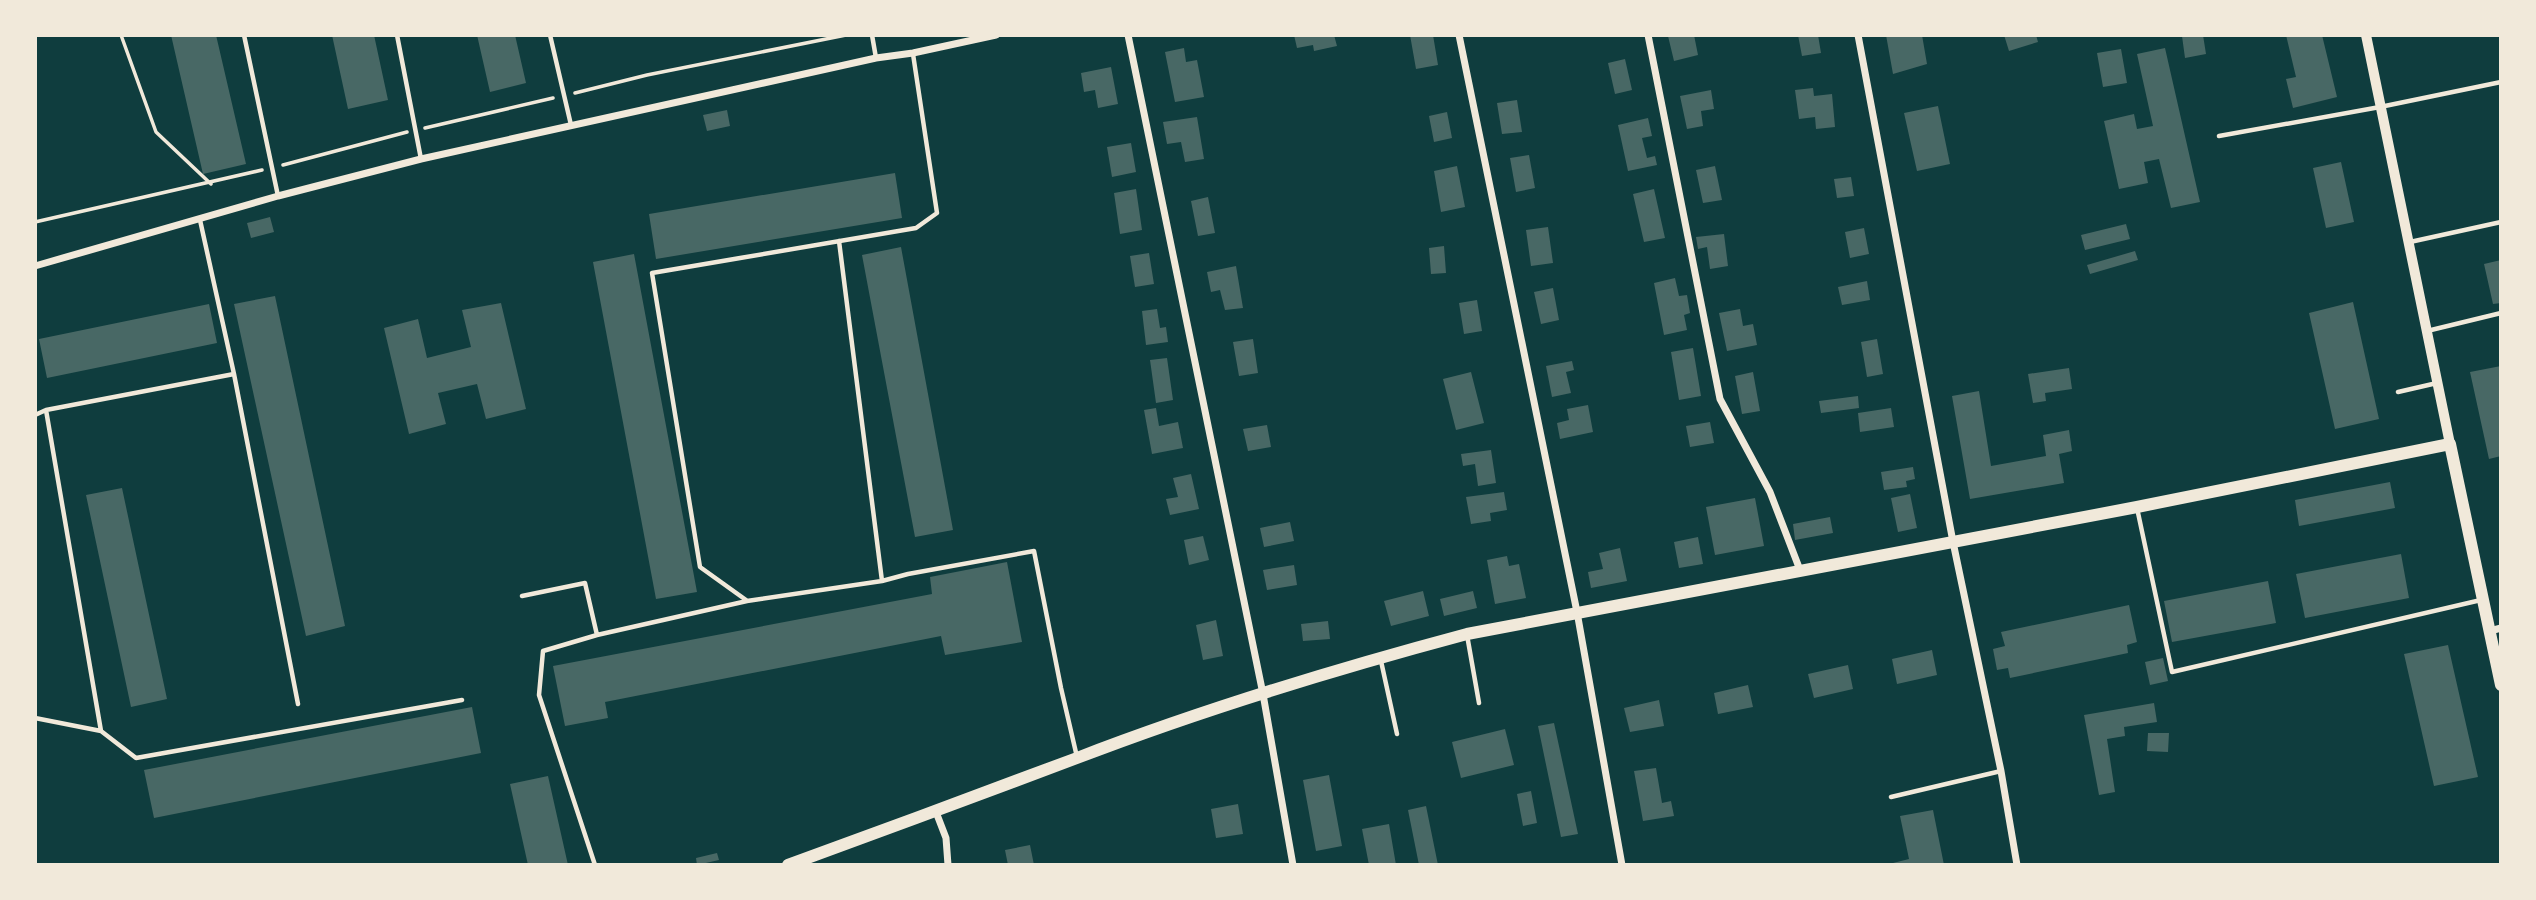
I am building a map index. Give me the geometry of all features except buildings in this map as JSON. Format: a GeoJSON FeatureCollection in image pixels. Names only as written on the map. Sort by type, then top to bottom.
{"type":"FeatureCollection","features":[{"type":"Feature","properties":{"kind":"main road"},"geometry":{"type":"LineString","coordinates":[[788,865],[1078,758],[1263,694],[1380,657],[1467,634],[2137,507],[2450,444],[2483,599],[2495,629],[2501,685]]}},
{"type":"Feature","properties":{"kind":"street"},"geometry":{"type":"LineString","coordinates":[[35,266],[200,220],[278,195],[421,159],[876,58],[996,35]]}},
{"type":"Feature","properties":{"kind":"street"},"geometry":{"type":"LineString","coordinates":[[1128,35],[1263,694],[1293,865]]}},
{"type":"Feature","properties":{"kind":"street"},"geometry":{"type":"LineString","coordinates":[[1459,35],[1577,612],[1622,865]]}},
{"type":"Feature","properties":{"kind":"street"},"geometry":{"type":"LineString","coordinates":[[1648,35],[1720,399],[1770,492],[1800,570]]}},
{"type":"Feature","properties":{"kind":"street"},"geometry":{"type":"LineString","coordinates":[[1858,35],[2017,865]]}},
{"type":"Feature","properties":{"kind":"street"},"geometry":{"type":"LineString","coordinates":[[2366,35],[2450,444]]}},
{"type":"Feature","properties":{"kind":"street"},"geometry":{"type":"LineString","coordinates":[[936,812],[946,838],[948,865]]}},
{"type":"Feature","properties":{"kind":"lane"},"geometry":{"type":"LineString","coordinates":[[244,35],[278,195]]}},
{"type":"Feature","properties":{"kind":"lane"},"geometry":{"type":"LineString","coordinates":[[397,35],[421,159]]}},
{"type":"Feature","properties":{"kind":"lane"},"geometry":{"type":"LineString","coordinates":[[550,35],[571,125]]}},
{"type":"Feature","properties":{"kind":"lane"},"geometry":{"type":"LineString","coordinates":[[872,35],[876,58]]}},
{"type":"Feature","properties":{"kind":"lane"},"geometry":{"type":"LineString","coordinates":[[747,601],[699,567],[652,273],[916,228],[937,213],[913,53]]}},
{"type":"Feature","properties":{"kind":"lane"},"geometry":{"type":"LineString","coordinates":[[2219,136],[2501,82]]}},
{"type":"Feature","properties":{"kind":"lane"},"geometry":{"type":"LineString","coordinates":[[200,220],[234,374],[298,704]]}},
{"type":"Feature","properties":{"kind":"lane"},"geometry":{"type":"LineString","coordinates":[[2409,243],[2501,222]]}},
{"type":"Feature","properties":{"kind":"lane"},"geometry":{"type":"LineString","coordinates":[[839,241],[882,581]]}},
{"type":"Feature","properties":{"kind":"lane"},"geometry":{"type":"LineString","coordinates":[[2426,331],[2501,313]]}},
{"type":"Feature","properties":{"kind":"lane"},"geometry":{"type":"LineString","coordinates":[[35,415],[47,410],[234,374]]}},
{"type":"Feature","properties":{"kind":"lane"},"geometry":{"type":"LineString","coordinates":[[2398,391],[2437,383]]}},
{"type":"Feature","properties":{"kind":"lane"},"geometry":{"type":"LineString","coordinates":[[47,410],[101,732]]}},
{"type":"Feature","properties":{"kind":"lane"},"geometry":{"type":"LineString","coordinates":[[2137,507],[2172,672],[2483,599]]}},
{"type":"Feature","properties":{"kind":"lane"},"geometry":{"type":"LineString","coordinates":[[595,865],[539,695],[542,651],[597,635],[747,601],[882,581],[1034,551],[1078,758]]}},
{"type":"Feature","properties":{"kind":"lane"},"geometry":{"type":"LineString","coordinates":[[522,596],[585,583],[597,635]]}},
{"type":"Feature","properties":{"kind":"lane"},"geometry":{"type":"LineString","coordinates":[[1467,634],[1479,703]]}},
{"type":"Feature","properties":{"kind":"lane"},"geometry":{"type":"LineString","coordinates":[[1380,657],[1397,734]]}},
{"type":"Feature","properties":{"kind":"lane"},"geometry":{"type":"LineString","coordinates":[[35,718],[101,732],[136,758],[462,700]]}},
{"type":"Feature","properties":{"kind":"lane"},"geometry":{"type":"LineString","coordinates":[[1891,797],[2001,771]]}},
{"type":"Feature","properties":{"kind":"path"},"geometry":{"type":"LineString","coordinates":[[121,35],[156,132],[211,184]]}},
{"type":"Feature","properties":{"kind":"path"},"geometry":{"type":"LineString","coordinates":[[35,222],[211,184],[415,130],[647,75],[846,35]]}}]}
